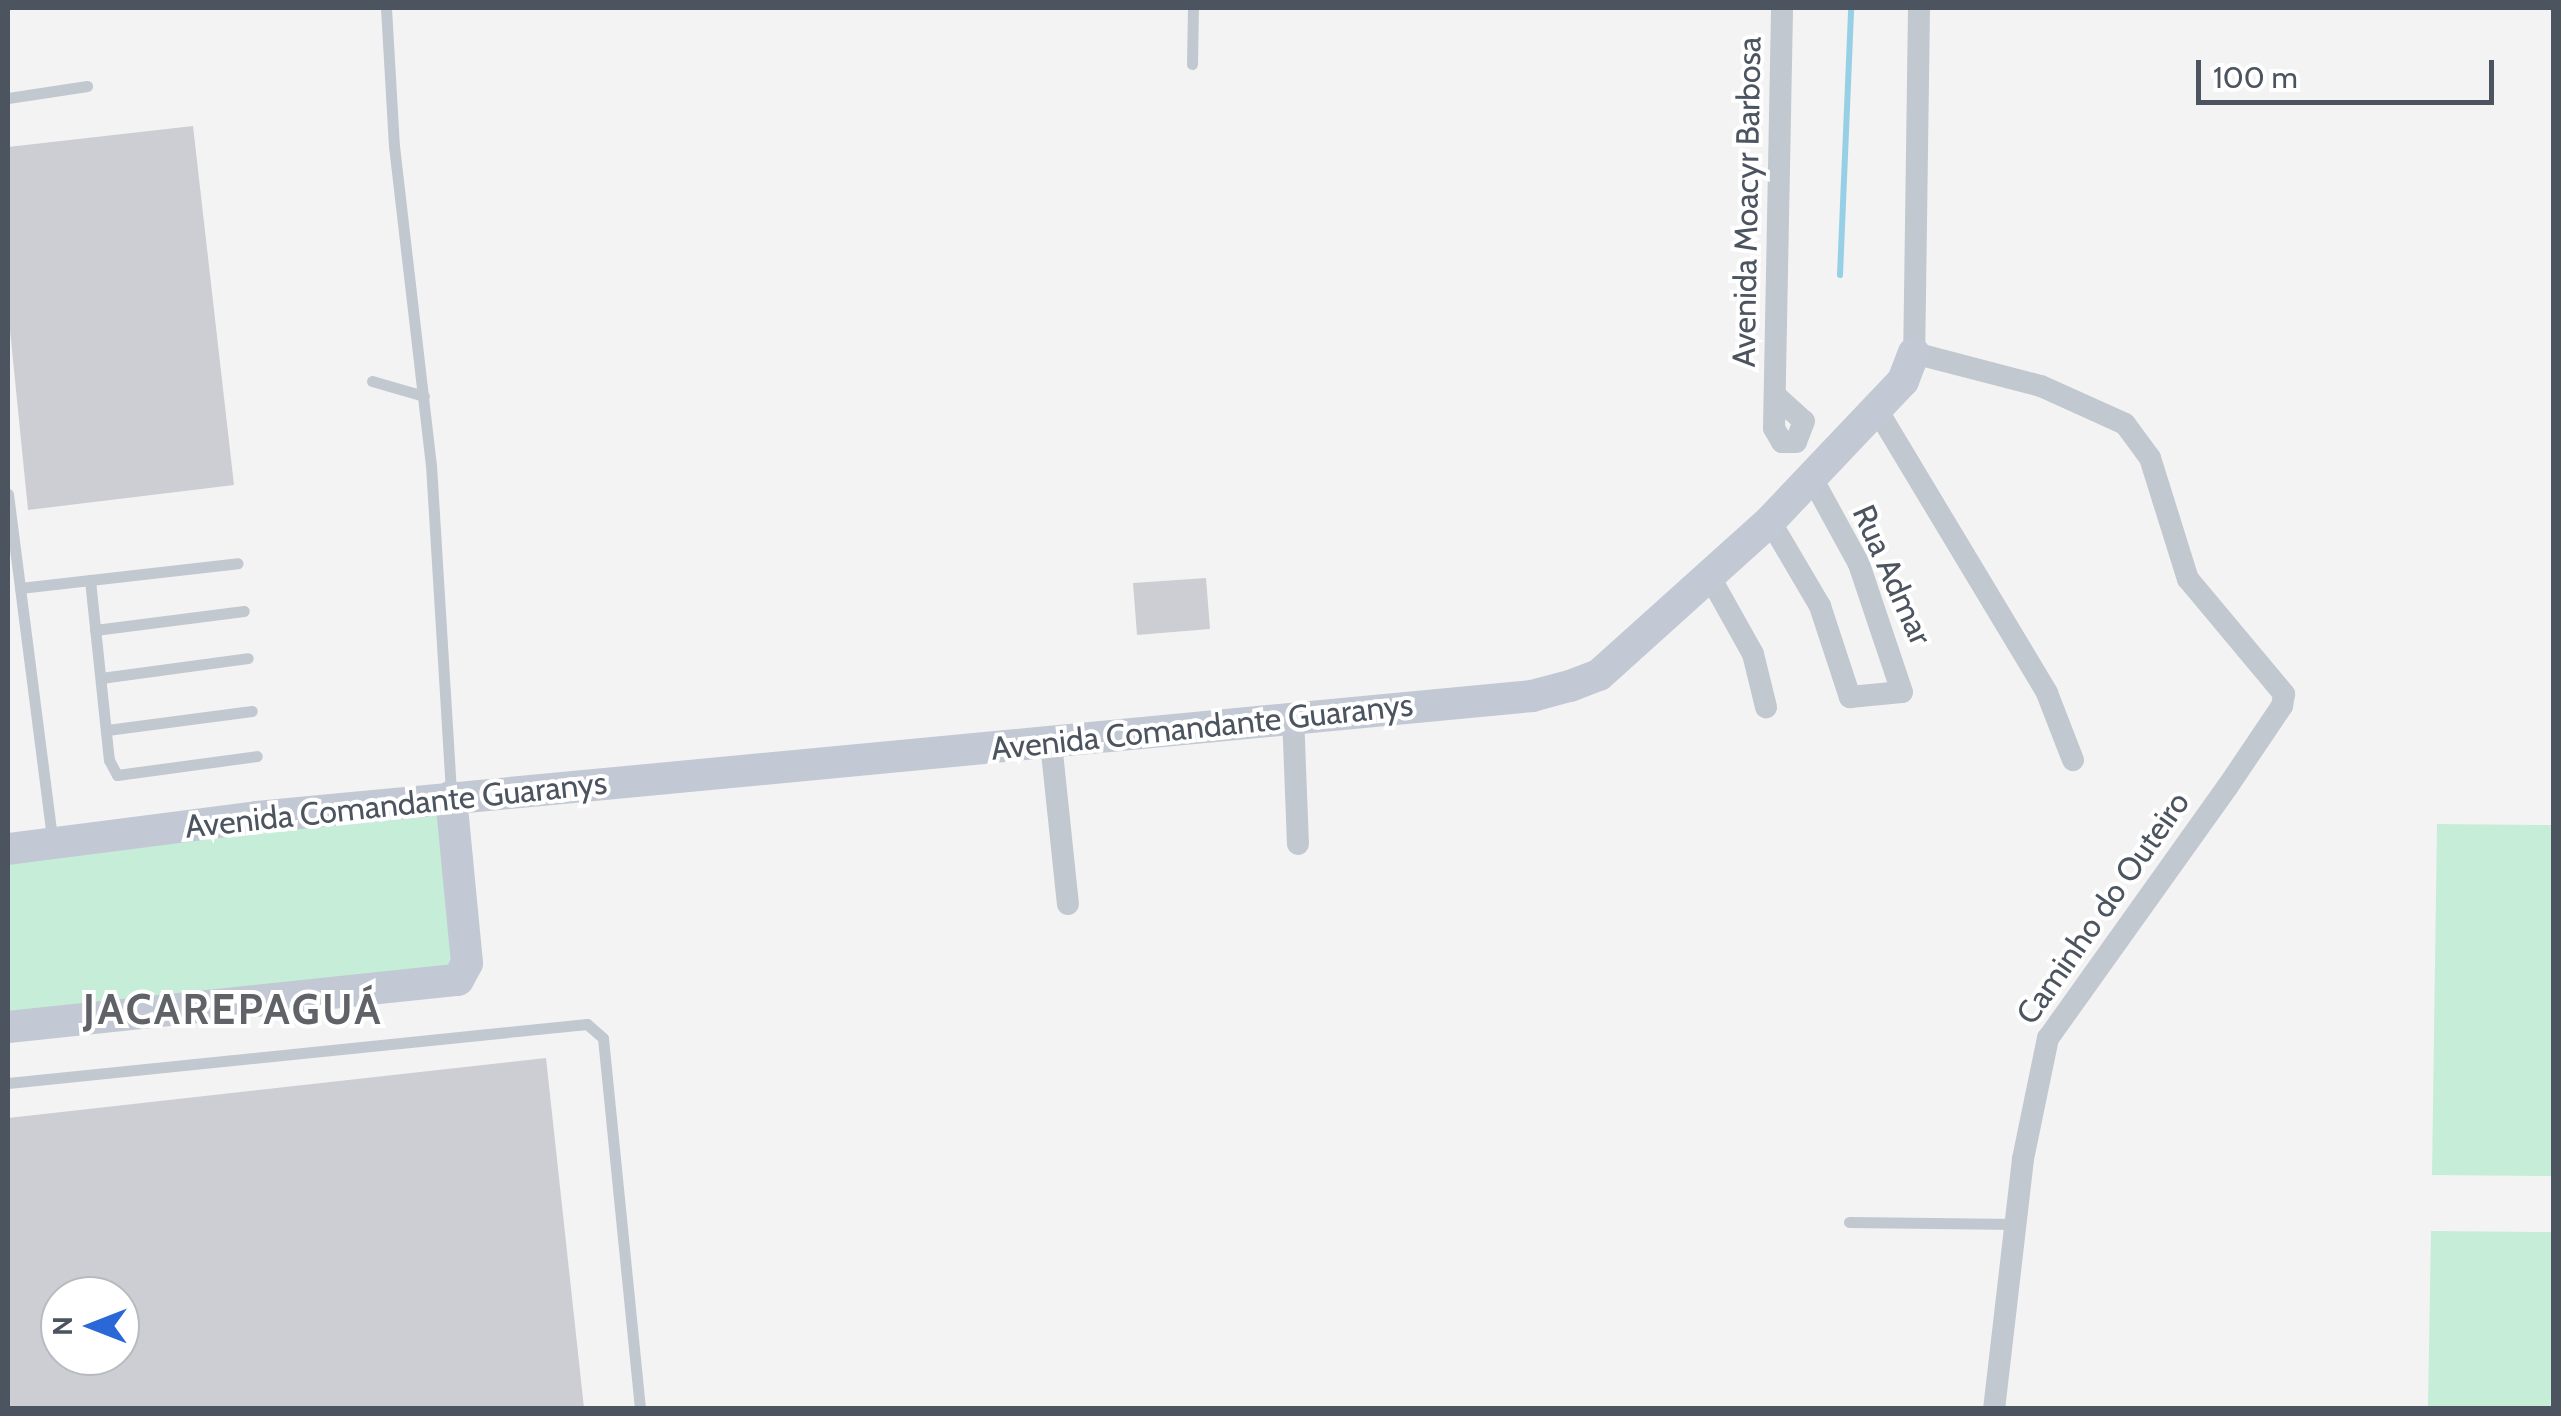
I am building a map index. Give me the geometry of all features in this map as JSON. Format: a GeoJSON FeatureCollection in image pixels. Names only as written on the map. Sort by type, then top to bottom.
{"type":"FeatureCollection","features":[{"type":"Feature","properties":{"kind":"street","name":"Avenida Moacyr Barbosa"},"geometry":{"type":"LineString","coordinates":[[1777,397],[1782,8]]}},
{"type":"Feature","properties":{"kind":"street"},"geometry":{"type":"LineString","coordinates":[[1914,353],[1918,8]]}},
{"type":"Feature","properties":{"kind":"street","name":"Avenida Comandante Guaranys"},"geometry":{"type":"LineString","coordinates":[[8,849],[452,797],[1051,743],[1293,715],[1532,696],[1599,675],[1710,577],[1770,521],[1903,381],[1914,353]]}},
{"type":"Feature","properties":{"kind":"street","name":"Caminho do Outeiro"},"geometry":{"type":"LineString","coordinates":[[1914,353],[2054,390],[2126,424],[2150,458],[2188,578],[2282,688],[2284,701],[2048,1038],[2016,1224],[1994,1408]]}},
{"type":"Feature","properties":{"kind":"street"},"geometry":{"type":"LineString","coordinates":[[1876,408],[2047,694],[2073,760]]}},
{"type":"Feature","properties":{"kind":"street","name":"Rua Admar"},"geometry":{"type":"LineString","coordinates":[[1770,521],[1820,606],[1850,697],[1902,692],[1859,564],[1812,478]]}},
{"type":"Feature","properties":{"kind":"street"},"geometry":{"type":"LineString","coordinates":[[1710,577],[1753,654],[1766,707]]}},
{"type":"Feature","properties":{"kind":"street"},"geometry":{"type":"LineString","coordinates":[[1293,715],[1298,844]]}},
{"type":"Feature","properties":{"kind":"street"},"geometry":{"type":"LineString","coordinates":[[1051,743],[1068,904]]}},
{"type":"Feature","properties":{"kind":"street"},"geometry":{"type":"LineString","coordinates":[[8,1027],[458,980],[467,962],[452,797]]}},
{"type":"Feature","properties":{"kind":"lane"},"geometry":{"type":"LineString","coordinates":[[386,8],[394,146],[424,396],[452,797]]}},
{"type":"Feature","properties":{"kind":"lane"},"geometry":{"type":"LineString","coordinates":[[1192,64],[1193,8]]}},
{"type":"Feature","properties":{"kind":"lane"},"geometry":{"type":"LineString","coordinates":[[8,98],[87,86]]}},
{"type":"Feature","properties":{"kind":"lane"},"geometry":{"type":"LineString","coordinates":[[372,381],[424,396]]}},
{"type":"Feature","properties":{"kind":"lane"},"geometry":{"type":"LineString","coordinates":[[8,494],[52,844]]}},
{"type":"Feature","properties":{"kind":"lane"},"geometry":{"type":"LineString","coordinates":[[20,588],[238,562]]}},
{"type":"Feature","properties":{"kind":"lane"},"geometry":{"type":"LineString","coordinates":[[90,580],[107,730],[117,775],[257,756]]}},
{"type":"Feature","properties":{"kind":"lane"},"geometry":{"type":"LineString","coordinates":[[95,630],[244,611]]}},
{"type":"Feature","properties":{"kind":"lane"},"geometry":{"type":"LineString","coordinates":[[100,678],[248,658]]}},
{"type":"Feature","properties":{"kind":"lane"},"geometry":{"type":"LineString","coordinates":[[107,730],[252,712]]}},
{"type":"Feature","properties":{"kind":"lane"},"geometry":{"type":"LineString","coordinates":[[8,1083],[587,1024],[603,1038],[640,1408]]}},
{"type":"Feature","properties":{"kind":"lane"},"geometry":{"type":"LineString","coordinates":[[1848,1222],[2016,1224]]}},
{"type":"Feature","properties":{"kind":"green space"},"geometry":{"type":"Polygon","coordinates":[[[449,799],[463,941],[444,978],[8,1018],[8,854],[449,799]]]}},
{"type":"Feature","properties":{"kind":"green space"},"geometry":{"type":"Polygon","coordinates":[[[2437,824],[2553,825],[2553,1176],[2432,1175],[2437,824]]]}},
{"type":"Feature","properties":{"kind":"green space"},"geometry":{"type":"Polygon","coordinates":[[[2431,1231],[2553,1232],[2553,1408],[2428,1408],[2431,1231]]]}},
{"type":"Feature","properties":{"kind":"building"},"geometry":{"type":"Polygon","coordinates":[[[193,126],[234,485],[28,510],[8,310],[8,147],[193,126]]]}},
{"type":"Feature","properties":{"kind":"building"},"geometry":{"type":"Polygon","coordinates":[[[1206,578],[1210,629],[1137,635],[1133,583],[1206,578]]]}},
{"type":"Feature","properties":{"kind":"building"},"geometry":{"type":"Polygon","coordinates":[[[546,1058],[584,1408],[8,1408],[8,1118],[546,1058]]]}},
{"type":"Feature","properties":{"kind":"waterway"},"geometry":{"type":"LineString","coordinates":[[1840,275],[1851,8]]}},
{"type":"Feature","properties":{"kind":"district","name":"JACAREPAGUÁ"},"geometry":{"type":"Point","coordinates":[233,1009]}}]}
